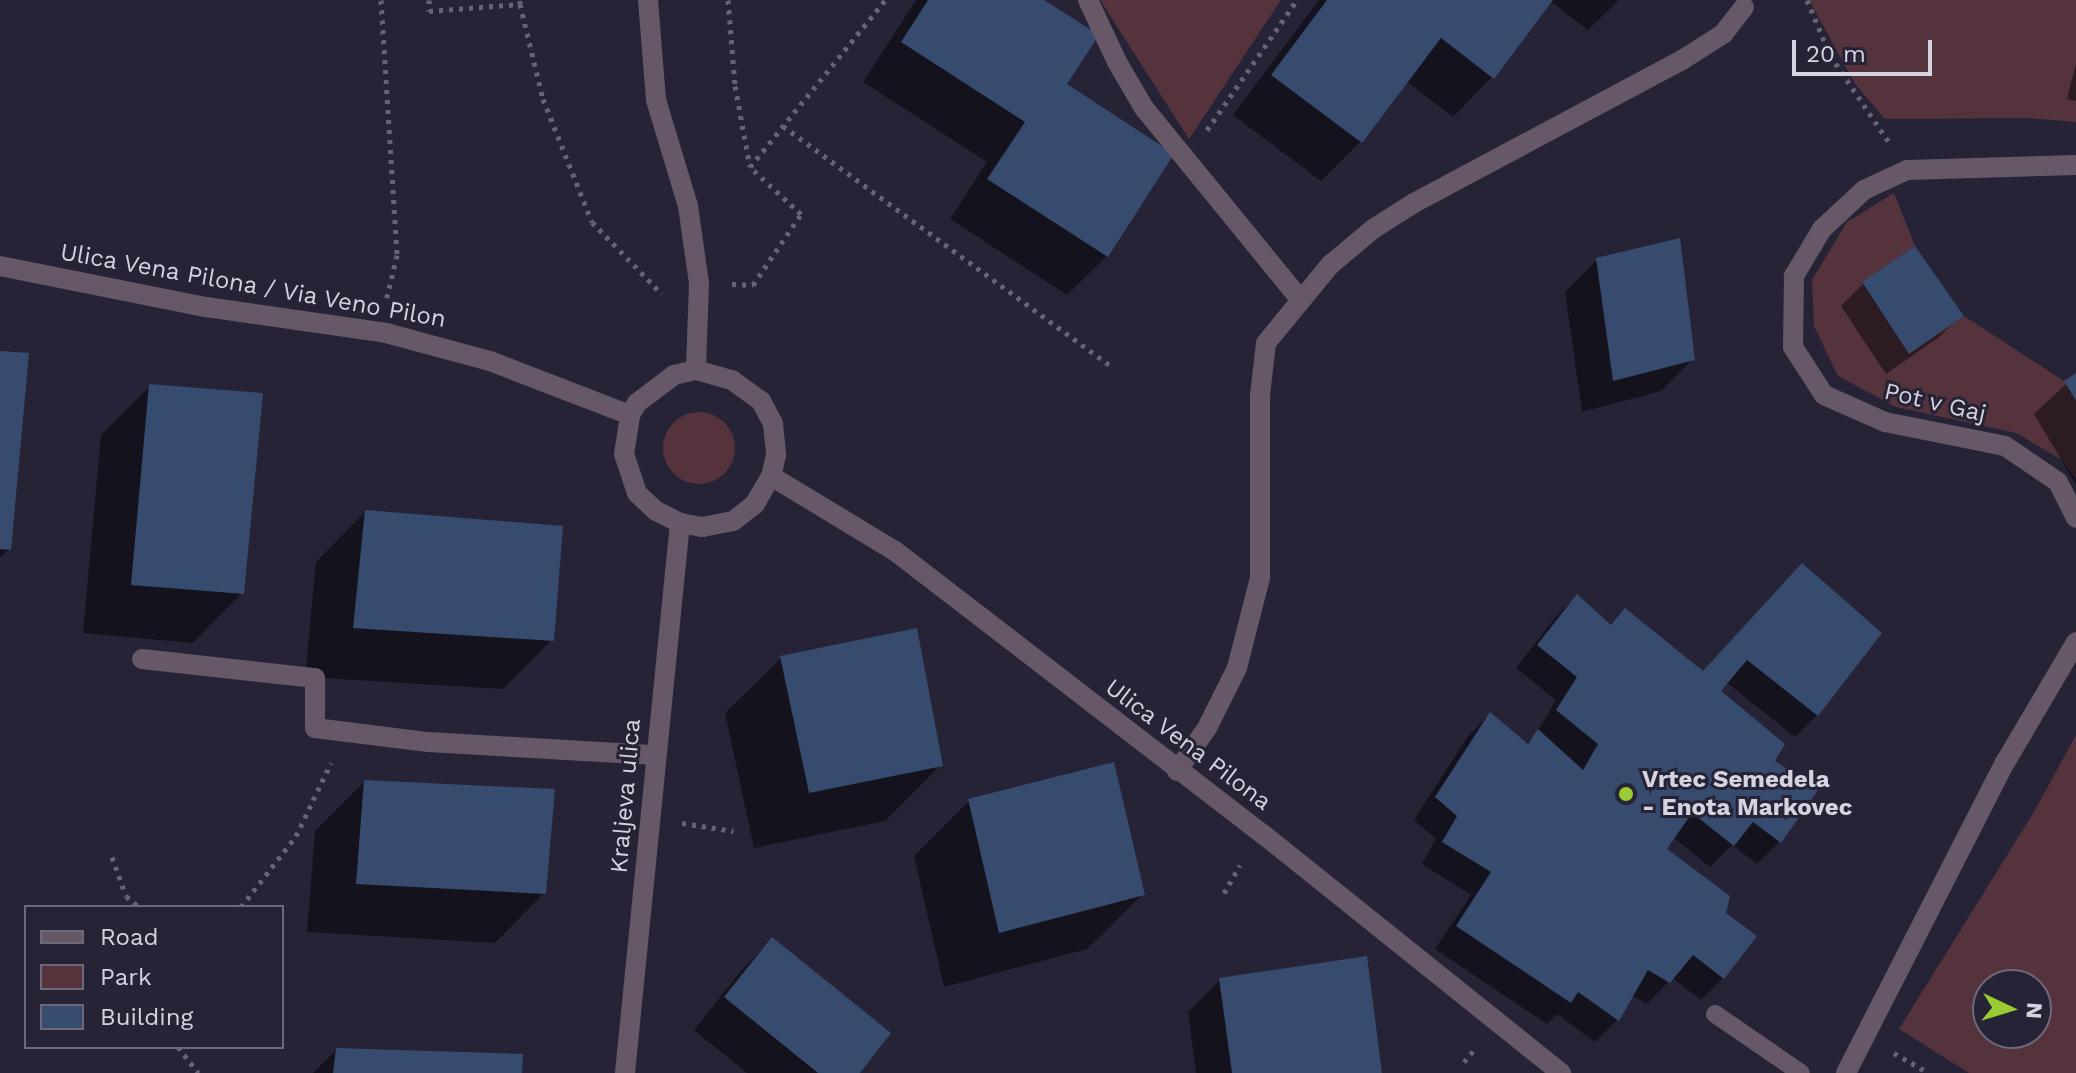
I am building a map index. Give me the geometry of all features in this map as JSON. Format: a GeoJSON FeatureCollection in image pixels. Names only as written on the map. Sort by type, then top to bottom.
{"type":"FeatureCollection","features":[{"type":"Feature","properties":{"kind":"street"},"geometry":{"type":"LineString","coordinates":[[648,0],[656,100],[688,206],[699,283],[696,370]]}},
{"type":"Feature","properties":{"kind":"street"},"geometry":{"type":"LineString","coordinates":[[1088,0],[1117,62],[1144,108],[1300,299]]}},
{"type":"Feature","properties":{"kind":"street"},"geometry":{"type":"LineString","coordinates":[[1177,771],[1207,728],[1237,668],[1260,578],[1260,395],[1266,343],[1330,265],[1373,229],[1414,203],[1682,60],[1723,34],[1744,7]]}},
{"type":"Feature","properties":{"kind":"street","name":"Pot v Gaj"},"geometry":{"type":"LineString","coordinates":[[2076,165],[1907,170],[1864,190],[1822,229],[1794,276],[1793,347],[1824,395],[1885,422],[2005,446],[2058,482],[2076,518]]}},
{"type":"Feature","properties":{"kind":"street","name":"Ulica Vena Pilona / Via Veno Pilon"},"geometry":{"type":"LineString","coordinates":[[0,266],[206,307],[386,333],[490,361],[630,415]]}},
{"type":"Feature","properties":{"kind":"street"},"geometry":{"type":"LineString","coordinates":[[696,370],[732,380],[761,401],[773,424],[776,455],[771,476],[755,504],[733,521],[702,527],[680,523],[656,511],[637,493],[624,454],[630,415],[637,403],[674,375],[696,370]]}},
{"type":"Feature","properties":{"kind":"street","name":"Ulica Vena Pilona"},"geometry":{"type":"LineString","coordinates":[[771,476],[895,551],[1561,1073]]}},
{"type":"Feature","properties":{"kind":"street","name":"Kraljeva ulica"},"geometry":{"type":"LineString","coordinates":[[625,1073],[680,523]]}},
{"type":"Feature","properties":{"kind":"street"},"geometry":{"type":"LineString","coordinates":[[1846,1073],[2006,761],[2076,642]]}},
{"type":"Feature","properties":{"kind":"street"},"geometry":{"type":"LineString","coordinates":[[142,659],[315,678],[315,728],[428,742],[656,755]]}},
{"type":"Feature","properties":{"kind":"lane"},"geometry":{"type":"LineString","coordinates":[[1715,1014],[1801,1073]]}},
{"type":"Feature","properties":{"kind":"path"},"geometry":{"type":"LineString","coordinates":[[381,0],[397,255],[385,304]]}},
{"type":"Feature","properties":{"kind":"path"},"geometry":{"type":"LineString","coordinates":[[429,0],[429,11],[520,2],[543,99],[592,222],[662,294]]}},
{"type":"Feature","properties":{"kind":"path"},"geometry":{"type":"LineString","coordinates":[[699,283],[753,285],[801,214],[750,167],[735,86],[728,0]]}},
{"type":"Feature","properties":{"kind":"path"},"geometry":{"type":"LineString","coordinates":[[750,167],[885,0]]}},
{"type":"Feature","properties":{"kind":"path"},"geometry":{"type":"LineString","coordinates":[[1186,161],[1297,0]]}},
{"type":"Feature","properties":{"kind":"path"},"geometry":{"type":"LineString","coordinates":[[1807,0],[1830,55],[1907,170]]}},
{"type":"Feature","properties":{"kind":"path"},"geometry":{"type":"LineString","coordinates":[[783,126],[1111,366]]}},
{"type":"Feature","properties":{"kind":"path"},"geometry":{"type":"LineString","coordinates":[[243,905],[296,836],[329,770],[340,731]]}},
{"type":"Feature","properties":{"kind":"path"},"geometry":{"type":"LineString","coordinates":[[650,818],[733,831]]}},
{"type":"Feature","properties":{"kind":"path"},"geometry":{"type":"LineString","coordinates":[[112,857],[126,896],[137,905]]}},
{"type":"Feature","properties":{"kind":"path"},"geometry":{"type":"LineString","coordinates":[[1224,893],[1240,865]]}},
{"type":"Feature","properties":{"kind":"path"},"geometry":{"type":"LineString","coordinates":[[1464,1062],[1477,1046]]}},
{"type":"Feature","properties":{"kind":"path"},"geometry":{"type":"LineString","coordinates":[[180,1049],[198,1073]]}},
{"type":"Feature","properties":{"kind":"path"},"geometry":{"type":"LineString","coordinates":[[1905,1059],[1928,1073]]}},
{"type":"Feature","properties":{"kind":"green space"},"geometry":{"type":"Polygon","coordinates":[[[1100,0],[1281,0],[1189,139],[1100,0]]]}},
{"type":"Feature","properties":{"kind":"green space"},"geometry":{"type":"Polygon","coordinates":[[[1809,0],[2076,0],[2076,122],[2028,118],[1885,119],[1855,84],[1809,0]]]}},
{"type":"Feature","properties":{"kind":"green space"},"geometry":{"type":"Polygon","coordinates":[[[1894,193],[1915,246],[1862,283],[1909,353],[1964,316],[2064,381],[2076,401],[2076,480],[2062,460],[2016,433],[1896,407],[1838,376],[1814,326],[1812,280],[1847,222],[1894,193]]]}},
{"type":"Feature","properties":{"kind":"green space"},"geometry":{"type":"Polygon","coordinates":[[[706,412],[725,422],[733,434],[733,462],[725,474],[713,482],[692,484],[673,474],[665,462],[663,441],[673,422],[685,414],[706,412]]]}},
{"type":"Feature","properties":{"kind":"green space"},"geometry":{"type":"Polygon","coordinates":[[[2076,735],[2076,1073],[1969,1073],[1899,1029],[2034,812],[2076,735]]]}},
{"type":"Feature","properties":{"kind":"building"},"geometry":{"type":"Polygon","coordinates":[[[928,0],[1044,0],[1099,35],[1067,84],[1174,154],[1108,257],[987,179],[1025,122],[901,42],[928,0]]]}},
{"type":"Feature","properties":{"kind":"building"},"geometry":{"type":"Polygon","coordinates":[[[1327,0],[1553,0],[1494,79],[1441,38],[1362,143],[1271,75],[1327,0]]]}},
{"type":"Feature","properties":{"kind":"building"},"geometry":{"type":"Polygon","coordinates":[[[1680,238],[1695,360],[1613,381],[1596,258],[1680,238]]]}},
{"type":"Feature","properties":{"kind":"building"},"geometry":{"type":"Polygon","coordinates":[[[1915,246],[1964,316],[1909,354],[1862,282],[1915,246]]]}},
{"type":"Feature","properties":{"kind":"building"},"geometry":{"type":"Polygon","coordinates":[[[0,351],[29,353],[11,550],[0,549],[0,351]]]}},
{"type":"Feature","properties":{"kind":"building"},"geometry":{"type":"Polygon","coordinates":[[[2076,373],[2076,401],[2064,381],[2076,373]]]}},
{"type":"Feature","properties":{"kind":"building"},"geometry":{"type":"Polygon","coordinates":[[[149,384],[263,393],[244,594],[131,585],[149,384]]]}},
{"type":"Feature","properties":{"kind":"building"},"geometry":{"type":"Polygon","coordinates":[[[365,510],[563,526],[554,641],[353,628],[365,510]]]}},
{"type":"Feature","properties":{"kind":"building","name":"Vrtec Semedela - Enota Markovec"},"geometry":{"type":"Polygon","coordinates":[[[1802,563],[1882,633],[1818,716],[1747,660],[1721,691],[1785,744],[1775,761],[1818,790],[1781,843],[1753,822],[1734,846],[1692,813],[1667,849],[1730,896],[1726,913],[1757,936],[1724,979],[1693,955],[1670,983],[1648,970],[1619,1021],[1578,992],[1571,1003],[1456,926],[1491,872],[1442,842],[1457,816],[1435,797],[1490,712],[1528,744],[1538,729],[1583,770],[1598,744],[1556,710],[1577,677],[1537,645],[1577,594],[1611,625],[1625,608],[1703,671],[1802,563]]]}},
{"type":"Feature","properties":{"kind":"building"},"geometry":{"type":"Polygon","coordinates":[[[917,628],[943,766],[809,793],[780,656],[917,628]]]}},
{"type":"Feature","properties":{"kind":"building"},"geometry":{"type":"Polygon","coordinates":[[[1114,762],[1145,895],[999,933],[968,799],[1114,762]]]}},
{"type":"Feature","properties":{"kind":"building"},"geometry":{"type":"Polygon","coordinates":[[[364,780],[555,789],[546,894],[356,884],[364,780]]]}},
{"type":"Feature","properties":{"kind":"building"},"geometry":{"type":"Polygon","coordinates":[[[772,937],[891,1033],[860,1073],[818,1073],[724,997],[772,937]]]}},
{"type":"Feature","properties":{"kind":"building"},"geometry":{"type":"Polygon","coordinates":[[[1367,956],[1382,1073],[1232,1073],[1219,978],[1367,956]]]}},
{"type":"Feature","properties":{"kind":"building"},"geometry":{"type":"Polygon","coordinates":[[[336,1048],[523,1054],[522,1073],[333,1073],[336,1048]]]}},
{"type":"Feature","properties":{"kind":"place","name":"Vrtec Semedela - Enota Markovec"},"geometry":{"type":"Point","coordinates":[1626,794]}}]}
